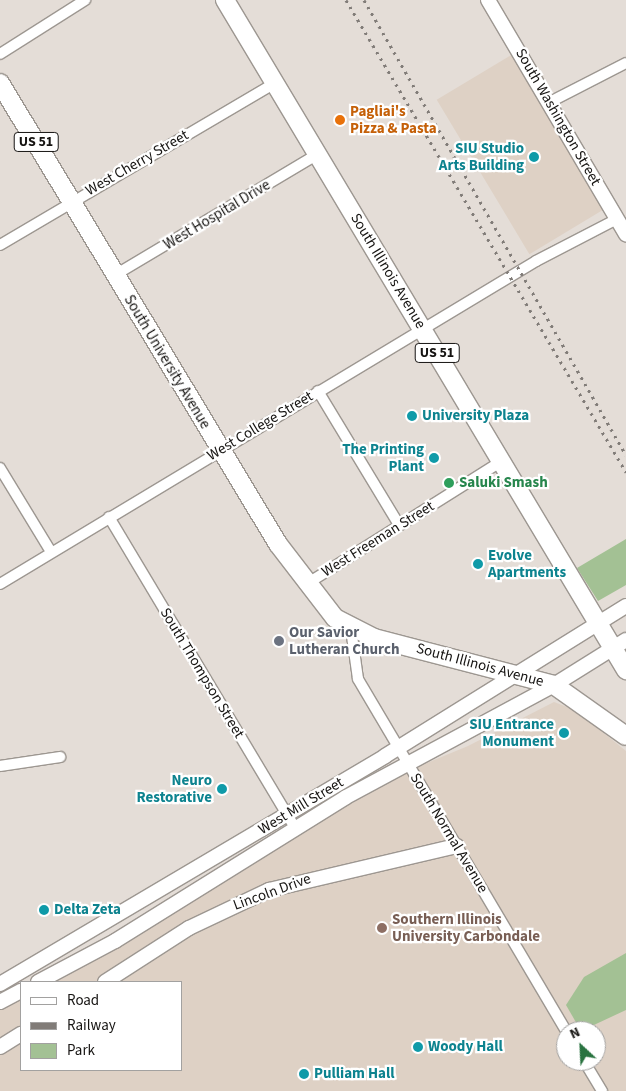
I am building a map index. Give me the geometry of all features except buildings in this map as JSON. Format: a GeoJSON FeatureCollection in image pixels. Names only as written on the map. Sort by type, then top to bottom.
{"type":"FeatureCollection","features":[{"type":"Feature","properties":{"kind":"highway","name":"South Illinois Avenue"},"geometry":{"type":"LineString","coordinates":[[226,0],[600,624],[620,644],[626,670]]}},
{"type":"Feature","properties":{"kind":"highway","name":"South University Avenue"},"geometry":{"type":"LineString","coordinates":[[0,83],[220,450],[305,585],[351,629]]}},
{"type":"Feature","properties":{"kind":"highway","name":"South Illinois Avenue"},"geometry":{"type":"LineString","coordinates":[[351,629],[519,673],[554,685],[626,736]]}},
{"type":"Feature","properties":{"kind":"main road","name":"South Washington Street"},"geometry":{"type":"LineString","coordinates":[[488,0],[550,102],[626,234]]}},
{"type":"Feature","properties":{"kind":"main road","name":"West Mill Street"},"geometry":{"type":"LineString","coordinates":[[0,984],[398,748],[600,624],[626,606]]}},
{"type":"Feature","properties":{"kind":"main road","name":"West Mill Street"},"geometry":{"type":"LineString","coordinates":[[40,981],[115,941],[296,828],[407,763],[554,685],[620,644]]}},
{"type":"Feature","properties":{"kind":"main road","name":"Lincoln Drive"},"geometry":{"type":"LineString","coordinates":[[107,981],[189,928],[269,890],[457,846]]}},
{"type":"Feature","properties":{"kind":"main road"},"geometry":{"type":"LineString","coordinates":[[0,1002],[20,992]]}},
{"type":"Feature","properties":{"kind":"main road"},"geometry":{"type":"LineString","coordinates":[[0,1047],[20,1035]]}},
{"type":"Feature","properties":{"kind":"street"},"geometry":{"type":"LineString","coordinates":[[0,54],[85,0]]}},
{"type":"Feature","properties":{"kind":"street"},"geometry":{"type":"LineString","coordinates":[[550,102],[626,63]]}},
{"type":"Feature","properties":{"kind":"street","name":"West Cherry Street"},"geometry":{"type":"LineString","coordinates":[[0,245],[275,83]]}},
{"type":"Feature","properties":{"kind":"street","name":"West Hospital Drive"},"geometry":{"type":"LineString","coordinates":[[115,275],[318,154]]}},
{"type":"Feature","properties":{"kind":"street","name":"West College Street"},"geometry":{"type":"LineString","coordinates":[[0,584],[318,391],[522,271],[617,219]]}},
{"type":"Feature","properties":{"kind":"street"},"geometry":{"type":"LineString","coordinates":[[318,391],[399,526]]}},
{"type":"Feature","properties":{"kind":"street","name":"West Freeman Street"},"geometry":{"type":"LineString","coordinates":[[305,585],[502,461]]}},
{"type":"Feature","properties":{"kind":"street"},"geometry":{"type":"LineString","coordinates":[[0,468],[51,552]]}},
{"type":"Feature","properties":{"kind":"street","name":"South Thompson Street"},"geometry":{"type":"LineString","coordinates":[[109,517],[296,828]]}},
{"type":"Feature","properties":{"kind":"street","name":"South Normal Avenue"},"geometry":{"type":"LineString","coordinates":[[351,629],[358,679],[560,1021]]}},
{"type":"Feature","properties":{"kind":"street"},"geometry":{"type":"LineString","coordinates":[[0,766],[60,758]]}},
{"type":"Feature","properties":{"kind":"street"},"geometry":{"type":"LineString","coordinates":[[590,1071],[602,1091]]}},
{"type":"Feature","properties":{"kind":"shaded area"},"geometry":{"type":"Polygon","coordinates":[[[513,54],[606,208],[529,254],[437,100],[513,54]]]}},
{"type":"Feature","properties":{"kind":"shaded area","name":"Southern Illinois University Carbondale"},"geometry":{"type":"Polygon","coordinates":[[[554,702],[575,710],[626,751],[626,1091],[0,1091],[0,1009],[20,998],[20,1071],[182,1071],[182,981],[49,981],[398,775],[468,746],[554,702]]]}},
{"type":"Feature","properties":{"kind":"green space"},"geometry":{"type":"Polygon","coordinates":[[[626,539],[626,585],[598,601],[577,568],[626,539]]]}},
{"type":"Feature","properties":{"kind":"green space"},"geometry":{"type":"Polygon","coordinates":[[[626,953],[626,1010],[602,1021],[575,1021],[566,1005],[584,977],[626,953]]]}},
{"type":"Feature","properties":{"kind":"railway"},"geometry":{"type":"LineString","coordinates":[[346,0],[626,472]]}},
{"type":"Feature","properties":{"kind":"railway"},"geometry":{"type":"LineString","coordinates":[[364,0],[626,455]]}},
{"type":"Feature","properties":{"kind":"place","name":"Pagliai's Pizza & Pasta"},"geometry":{"type":"Point","coordinates":[340,120]}},
{"type":"Feature","properties":{"kind":"place","name":"SIU Studio Arts Building"},"geometry":{"type":"Point","coordinates":[534,157]}},
{"type":"Feature","properties":{"kind":"place","name":"University Plaza"},"geometry":{"type":"Point","coordinates":[412,416]}},
{"type":"Feature","properties":{"kind":"place","name":"The Printing Plant"},"geometry":{"type":"Point","coordinates":[434,458]}},
{"type":"Feature","properties":{"kind":"place","name":"Saluki Smash"},"geometry":{"type":"Point","coordinates":[449,483]}},
{"type":"Feature","properties":{"kind":"place","name":"Evolve Apartments"},"geometry":{"type":"Point","coordinates":[478,564]}},
{"type":"Feature","properties":{"kind":"place","name":"Our Savior Lutheran Church"},"geometry":{"type":"Point","coordinates":[279,641]}},
{"type":"Feature","properties":{"kind":"place","name":"SIU Entrance Monument"},"geometry":{"type":"Point","coordinates":[564,733]}},
{"type":"Feature","properties":{"kind":"place","name":"Neuro Restorative"},"geometry":{"type":"Point","coordinates":[222,789]}},
{"type":"Feature","properties":{"kind":"place","name":"Delta Zeta"},"geometry":{"type":"Point","coordinates":[44,910]}},
{"type":"Feature","properties":{"kind":"place","name":"Southern Illinois University Carbondale"},"geometry":{"type":"Point","coordinates":[382,928]}},
{"type":"Feature","properties":{"kind":"place","name":"Woody Hall"},"geometry":{"type":"Point","coordinates":[418,1047]}},
{"type":"Feature","properties":{"kind":"place","name":"Pulliam Hall"},"geometry":{"type":"Point","coordinates":[304,1074]}}]}
